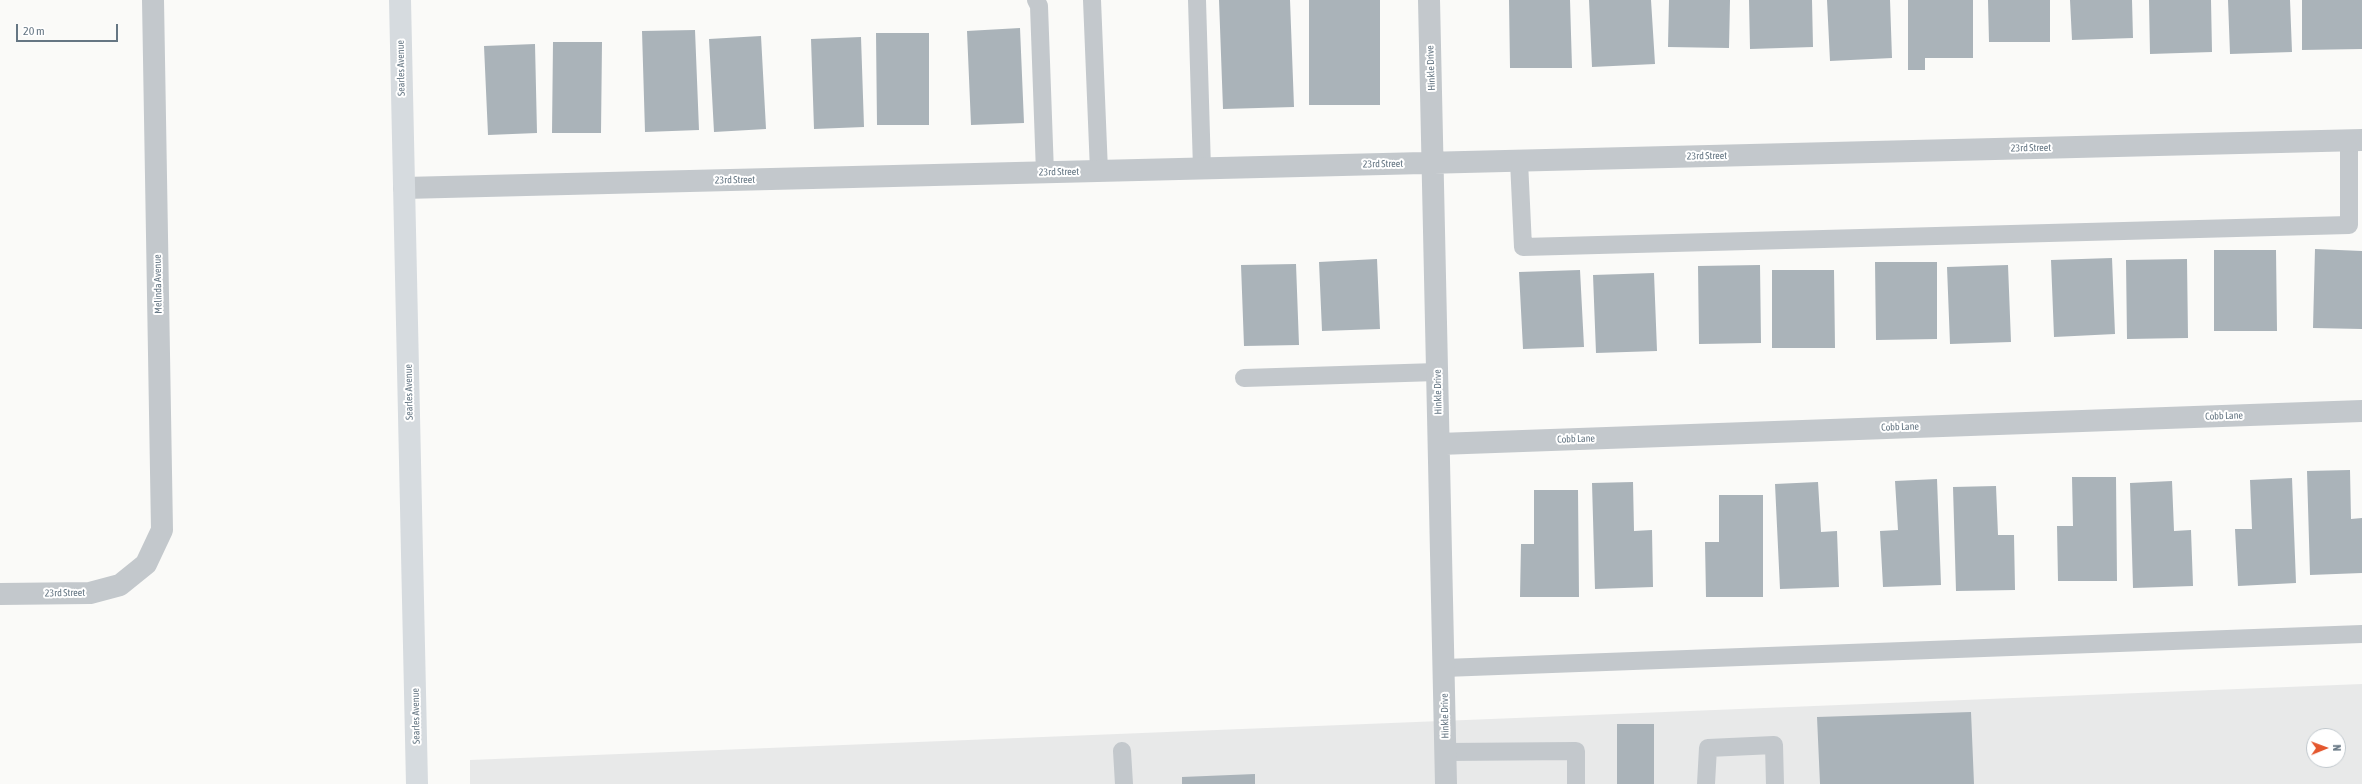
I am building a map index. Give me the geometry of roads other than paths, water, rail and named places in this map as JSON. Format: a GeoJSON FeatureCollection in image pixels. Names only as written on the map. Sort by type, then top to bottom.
{"type":"FeatureCollection","features":[{"type":"Feature","properties":{"kind":"street","name":"Melinda Avenue"},"geometry":{"type":"LineString","coordinates":[[146,564],[162,530],[153,0]]}},
{"type":"Feature","properties":{"kind":"street","name":"Searles Avenue"},"geometry":{"type":"LineString","coordinates":[[400,0],[417,784]]}},
{"type":"Feature","properties":{"kind":"street","name":"Hinkle Drive"},"geometry":{"type":"LineString","coordinates":[[1429,0],[1446,784]]}},
{"type":"Feature","properties":{"kind":"street","name":"23rd Street"},"geometry":{"type":"LineString","coordinates":[[404,188],[2356,141]]}},
{"type":"Feature","properties":{"kind":"street","name":"Cobb Lane"},"geometry":{"type":"LineString","coordinates":[[1439,444],[2362,411]]}},
{"type":"Feature","properties":{"kind":"street","name":"23rd Street"},"geometry":{"type":"LineString","coordinates":[[0,594],[90,593],[120,585],[146,564]]}},
{"type":"Feature","properties":{"kind":"lane"},"geometry":{"type":"LineString","coordinates":[[1036,0],[1039,6],[1045,173]]}},
{"type":"Feature","properties":{"kind":"lane"},"geometry":{"type":"LineString","coordinates":[[1092,0],[1099,171]]}},
{"type":"Feature","properties":{"kind":"lane"},"geometry":{"type":"LineString","coordinates":[[1197,0],[1202,169]]}},
{"type":"Feature","properties":{"kind":"lane"},"geometry":{"type":"LineString","coordinates":[[1520,161],[1523,247],[2349,225],[2356,141]]}},
{"type":"Feature","properties":{"kind":"lane"},"geometry":{"type":"LineString","coordinates":[[1244,378],[1437,372]]}},
{"type":"Feature","properties":{"kind":"lane"},"geometry":{"type":"LineString","coordinates":[[1444,668],[2362,634]]}},
{"type":"Feature","properties":{"kind":"lane"},"geometry":{"type":"LineString","coordinates":[[1706,784],[1708,748],[1774,745],[1775,784]]}},
{"type":"Feature","properties":{"kind":"lane"},"geometry":{"type":"LineString","coordinates":[[1446,752],[1576,750],[1576,784]]}},
{"type":"Feature","properties":{"kind":"lane"},"geometry":{"type":"LineString","coordinates":[[1122,751],[1124,784]]}}]}
